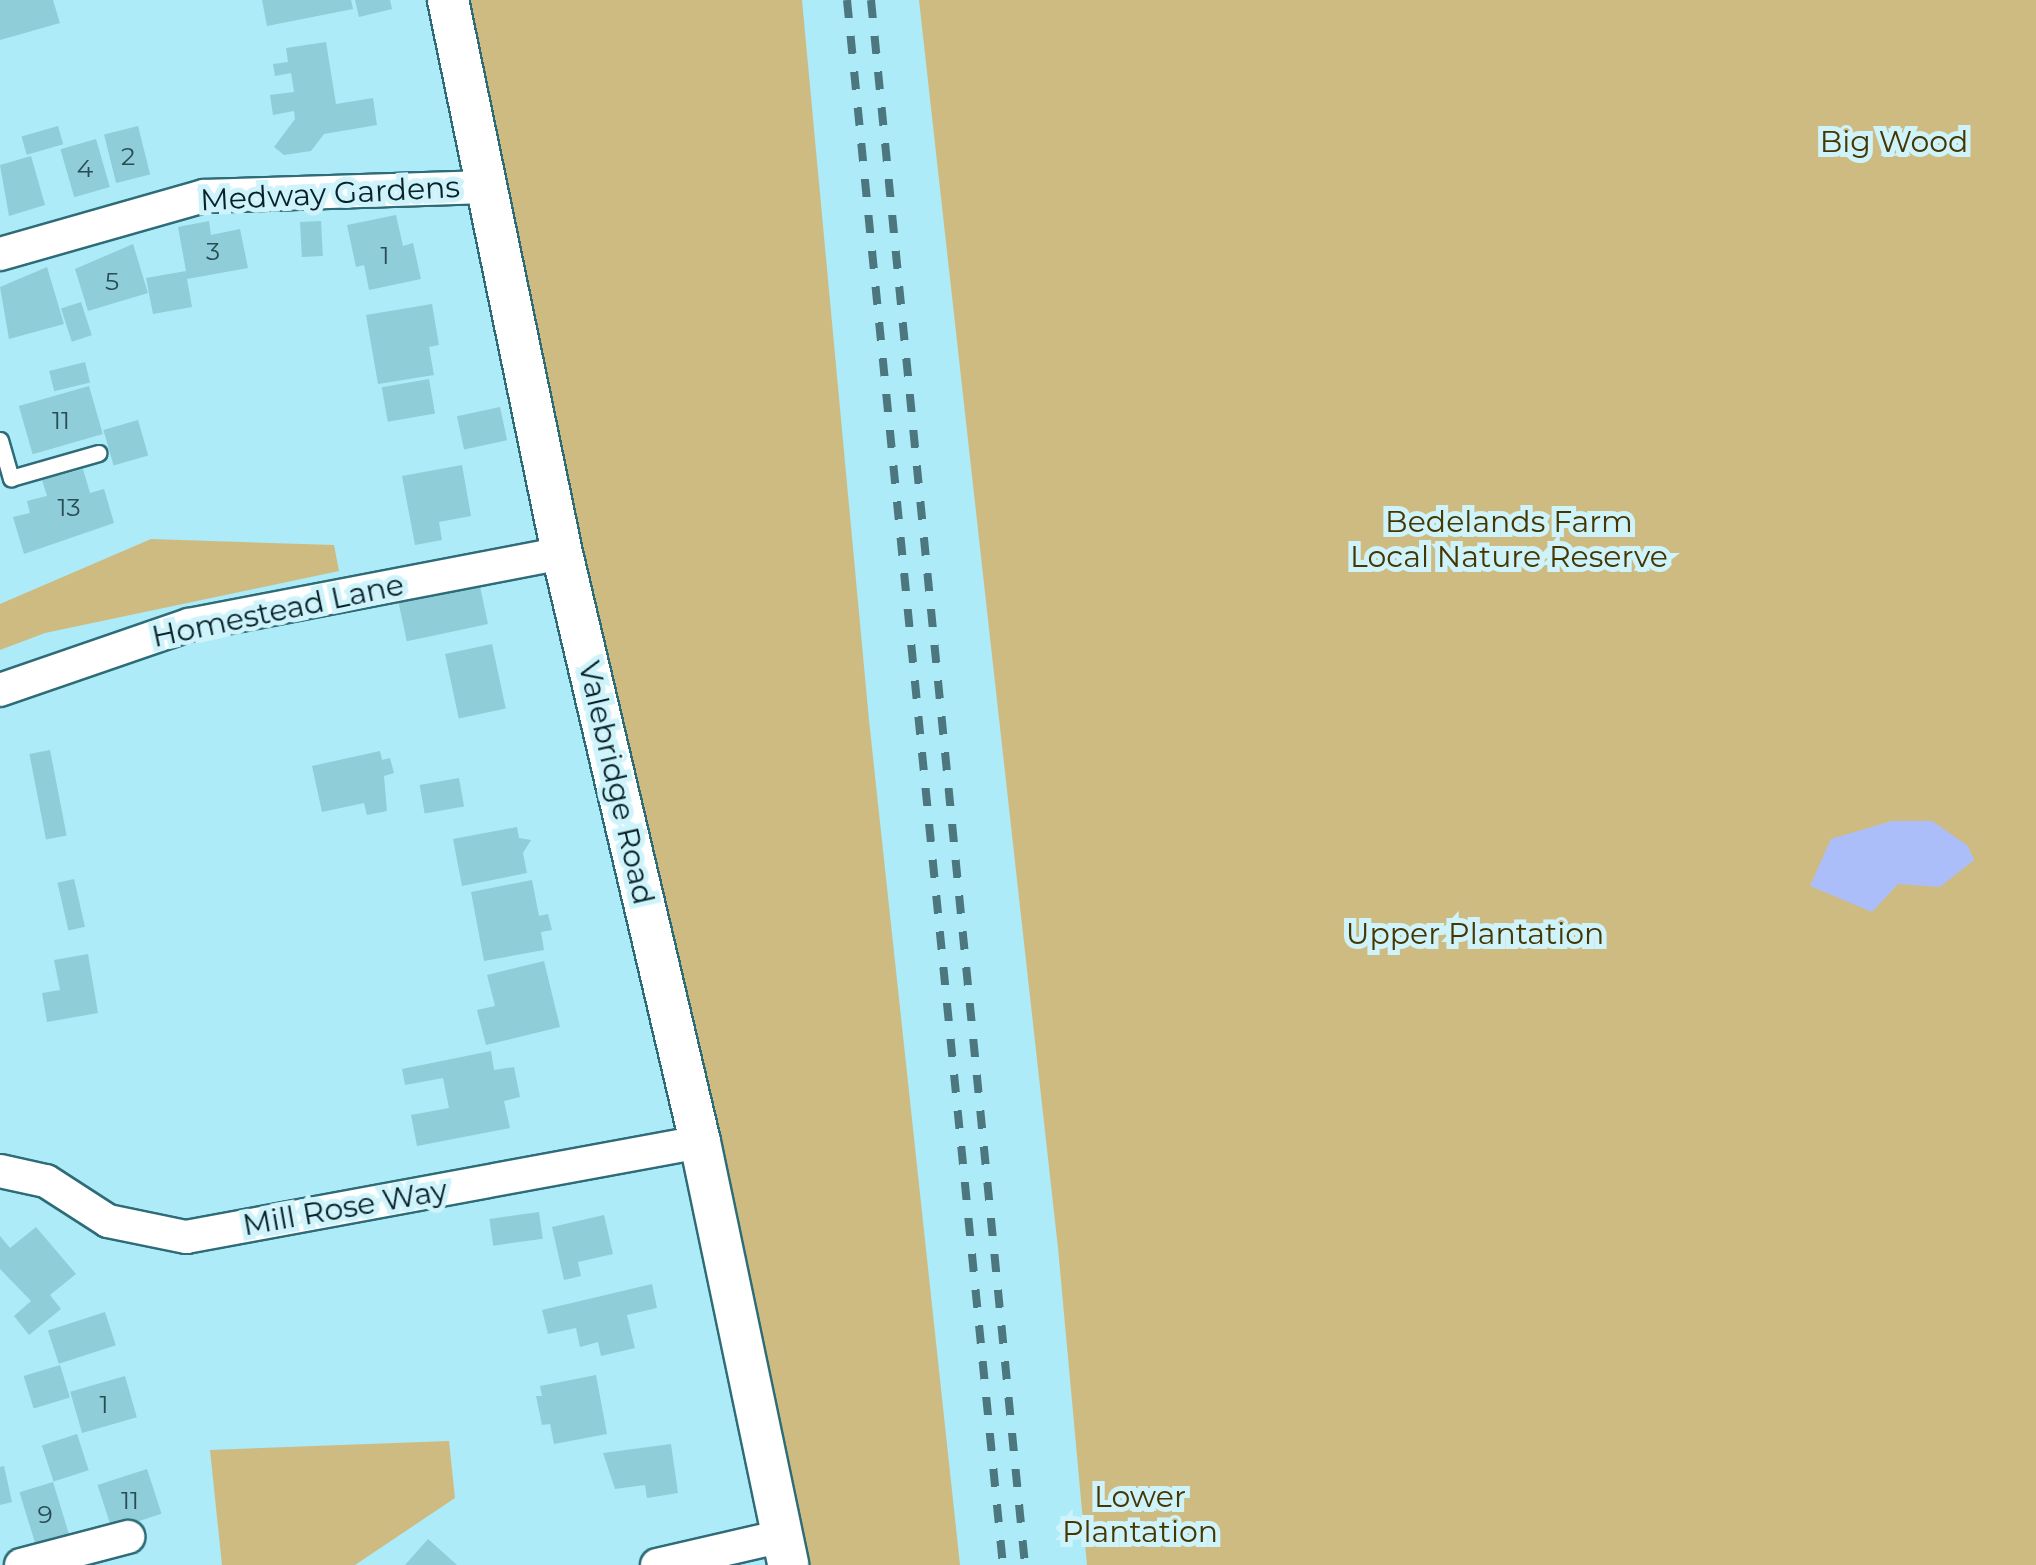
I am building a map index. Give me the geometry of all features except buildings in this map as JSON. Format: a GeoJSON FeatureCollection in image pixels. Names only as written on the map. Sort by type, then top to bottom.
{"type":"FeatureCollection","features":[{"type":"Feature","properties":{"kind":"street","name":"Valebridge Road"},"geometry":{"type":"LineString","coordinates":[[448,0],[562,553],[700,1142],[785,1551]]}},
{"type":"Feature","properties":{"kind":"street","name":"Medway Gardens"},"geometry":{"type":"LineString","coordinates":[[0,254],[204,196],[487,187]]}},
{"type":"Feature","properties":{"kind":"street","name":"Homestead Lane"},"geometry":{"type":"LineString","coordinates":[[0,690],[189,625],[562,553]]}},
{"type":"Feature","properties":{"kind":"street","name":"Mill Rose Way"},"geometry":{"type":"LineString","coordinates":[[0,1171],[46,1181],[108,1221],[186,1237],[700,1142]]}},
{"type":"Feature","properties":{"kind":"street"},"geometry":{"type":"LineString","coordinates":[[21,1565],[128,1537]]}},
{"type":"Feature","properties":{"kind":"street"},"geometry":{"type":"LineString","coordinates":[[657,1565],[785,1551]]}},
{"type":"Feature","properties":{"kind":"lane"},"geometry":{"type":"LineString","coordinates":[[0,440],[11,478],[98,453]]}},
{"type":"Feature","properties":{"kind":"green space"},"geometry":{"type":"Polygon","coordinates":[[[448,0],[802,0],[869,720],[960,1565],[791,1565],[448,0]]]}},
{"type":"Feature","properties":{"kind":"green space","name":"Bedelands Farm Local Nature Reserve"},"geometry":{"type":"Polygon","coordinates":[[[919,0],[2036,0],[2036,1565],[1087,1565],[1058,1248],[919,0]]]}},
{"type":"Feature","properties":{"kind":"green space"},"geometry":{"type":"Polygon","coordinates":[[[151,539],[334,545],[339,571],[45,633],[0,650],[0,604],[151,539]]]}},
{"type":"Feature","properties":{"kind":"green space"},"geometry":{"type":"Polygon","coordinates":[[[449,1441],[455,1498],[355,1565],[222,1565],[210,1450],[449,1441]]]}},
{"type":"Feature","properties":{"kind":"water"},"geometry":{"type":"Polygon","coordinates":[[[1892,821],[1932,821],[1968,846],[1974,860],[1940,887],[1898,884],[1872,912],[1810,886],[1831,839],[1892,821]]]}},
{"type":"Feature","properties":{"kind":"railway"},"geometry":{"type":"LineString","coordinates":[[847,0],[1003,1565]]}},
{"type":"Feature","properties":{"kind":"railway"},"geometry":{"type":"LineString","coordinates":[[871,0],[1025,1565]]}},
{"type":"Feature","properties":{"kind":"park label","name":"Big Wood"},"geometry":{"type":"Point","coordinates":[1894,142]}},
{"type":"Feature","properties":{"kind":"park label","name":"Upper Plantation"},"geometry":{"type":"Point","coordinates":[1475,934]}},
{"type":"Feature","properties":{"kind":"park label","name":"Lower Plantation"},"geometry":{"type":"Point","coordinates":[1140,1514]}}]}
